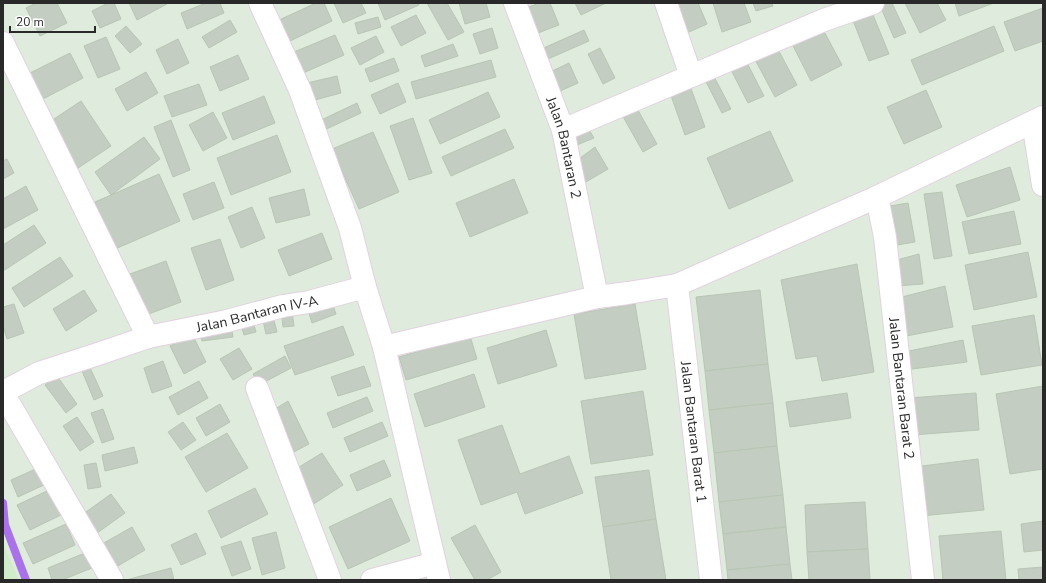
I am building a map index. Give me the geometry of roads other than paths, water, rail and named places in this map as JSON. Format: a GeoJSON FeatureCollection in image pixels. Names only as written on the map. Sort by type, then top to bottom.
{"type":"FeatureCollection","features":[{"type":"Feature","properties":{"kind":"street"},"geometry":{"type":"LineString","coordinates":[[260,3],[300,90],[350,228],[365,287],[384,347],[437,572],[372,580]]}},
{"type":"Feature","properties":{"kind":"street","name":"Jalan Bantaran 2"},"geometry":{"type":"LineString","coordinates":[[514,3],[563,130],[597,297]]}},
{"type":"Feature","properties":{"kind":"street"},"geometry":{"type":"LineString","coordinates":[[666,3],[691,76]]}},
{"type":"Feature","properties":{"kind":"street"},"geometry":{"type":"LineString","coordinates":[[563,130],[824,20],[873,3]]}},
{"type":"Feature","properties":{"kind":"street"},"geometry":{"type":"LineString","coordinates":[[3,43],[148,337]]}},
{"type":"Feature","properties":{"kind":"street"},"geometry":{"type":"LineString","coordinates":[[384,347],[597,297],[677,284],[877,197],[1038,119],[1043,185]]}},
{"type":"Feature","properties":{"kind":"street","name":"Jalan Bantaran Barat 2"},"geometry":{"type":"LineString","coordinates":[[877,197],[885,237],[923,580]]}},
{"type":"Feature","properties":{"kind":"street","name":"Jalan Bantaran Barat 1"},"geometry":{"type":"LineString","coordinates":[[677,284],[712,580]]}},
{"type":"Feature","properties":{"kind":"street","name":"Jalan Bantaran IV-A"},"geometry":{"type":"LineString","coordinates":[[3,392],[39,373],[148,337],[227,321],[365,287]]}},
{"type":"Feature","properties":{"kind":"street"},"geometry":{"type":"LineString","coordinates":[[257,388],[330,580]]}},
{"type":"Feature","properties":{"kind":"street"},"geometry":{"type":"LineString","coordinates":[[3,392],[112,580]]}},
{"type":"Feature","properties":{"kind":"waterway"},"geometry":{"type":"LineString","coordinates":[[3,503],[5,525],[26,580]]}}]}
